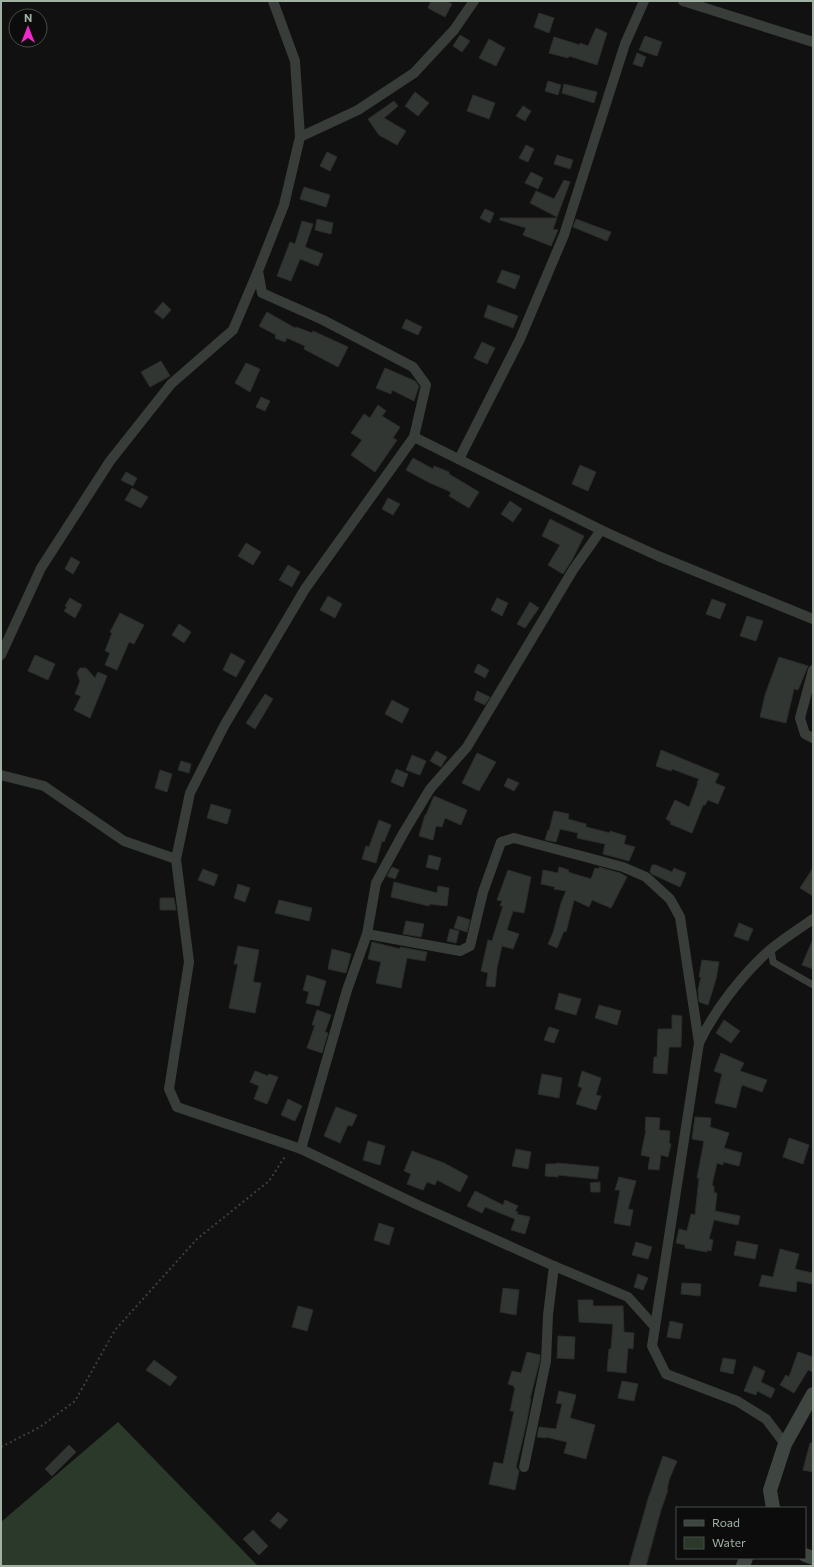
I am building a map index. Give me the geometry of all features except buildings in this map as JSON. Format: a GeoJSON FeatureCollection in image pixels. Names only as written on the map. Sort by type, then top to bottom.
{"type":"FeatureCollection","features":[{"type":"Feature","properties":{"kind":"main road"},"geometry":{"type":"LineString","coordinates":[[764,1507],[785,1444],[813,1394]]}},
{"type":"Feature","properties":{"kind":"main road"},"geometry":{"type":"LineString","coordinates":[[770,1490],[773,1507]]}},
{"type":"Feature","properties":{"kind":"street"},"geometry":{"type":"LineString","coordinates":[[1,655],[41,568],[110,461],[171,384],[233,330],[258,271],[284,205],[300,138],[295,61],[273,1]]}},
{"type":"Feature","properties":{"kind":"street"},"geometry":{"type":"LineString","coordinates":[[300,138],[358,110],[414,73],[454,30],[474,1]]}},
{"type":"Feature","properties":{"kind":"street"},"geometry":{"type":"LineString","coordinates":[[459,459],[520,339],[564,234],[625,44],[644,1]]}},
{"type":"Feature","properties":{"kind":"street"},"geometry":{"type":"LineString","coordinates":[[683,1],[813,42]]}},
{"type":"Feature","properties":{"kind":"street"},"geometry":{"type":"LineString","coordinates":[[258,271],[262,293],[324,320],[413,366],[426,386],[414,437],[305,589],[224,726],[190,793],[176,859],[189,962],[169,1089],[177,1107],[296,1147],[418,1206],[554,1266],[628,1296],[655,1327]]}},
{"type":"Feature","properties":{"kind":"street"},"geometry":{"type":"LineString","coordinates":[[414,437],[601,530],[666,559],[813,619]]}},
{"type":"Feature","properties":{"kind":"street"},"geometry":{"type":"LineString","coordinates":[[296,1147],[347,990],[367,934],[376,883],[430,789],[467,747],[573,570],[601,530]]}},
{"type":"Feature","properties":{"kind":"street"},"geometry":{"type":"LineString","coordinates":[[813,670],[800,718],[805,734],[813,738]]}},
{"type":"Feature","properties":{"kind":"street"},"geometry":{"type":"LineString","coordinates":[[1,775],[44,786],[124,841],[176,859]]}},
{"type":"Feature","properties":{"kind":"street"},"geometry":{"type":"LineString","coordinates":[[367,934],[460,951],[470,946],[483,892],[501,842],[514,838],[623,867],[646,877],[670,899],[680,918],[700,1043]]}},
{"type":"Feature","properties":{"kind":"street"},"geometry":{"type":"LineString","coordinates":[[785,1444],[766,1419],[737,1401],[666,1374],[652,1346],[700,1043],[708,1025],[744,976],[771,949],[813,919]]}},
{"type":"Feature","properties":{"kind":"street"},"geometry":{"type":"LineString","coordinates":[[771,949],[773,962],[813,986]]}},
{"type":"Feature","properties":{"kind":"street"},"geometry":{"type":"LineString","coordinates":[[524,1467],[546,1361],[548,1315],[554,1266]]}},
{"type":"Feature","properties":{"kind":"path"},"geometry":{"type":"LineString","coordinates":[[1,1447],[40,1427],[75,1401],[115,1330],[197,1239],[269,1181],[296,1147]]}},
{"type":"Feature","properties":{"kind":"water"},"geometry":{"type":"Polygon","coordinates":[[[118,1422],[258,1566],[1,1566],[1,1522],[118,1422]]]}}]}
